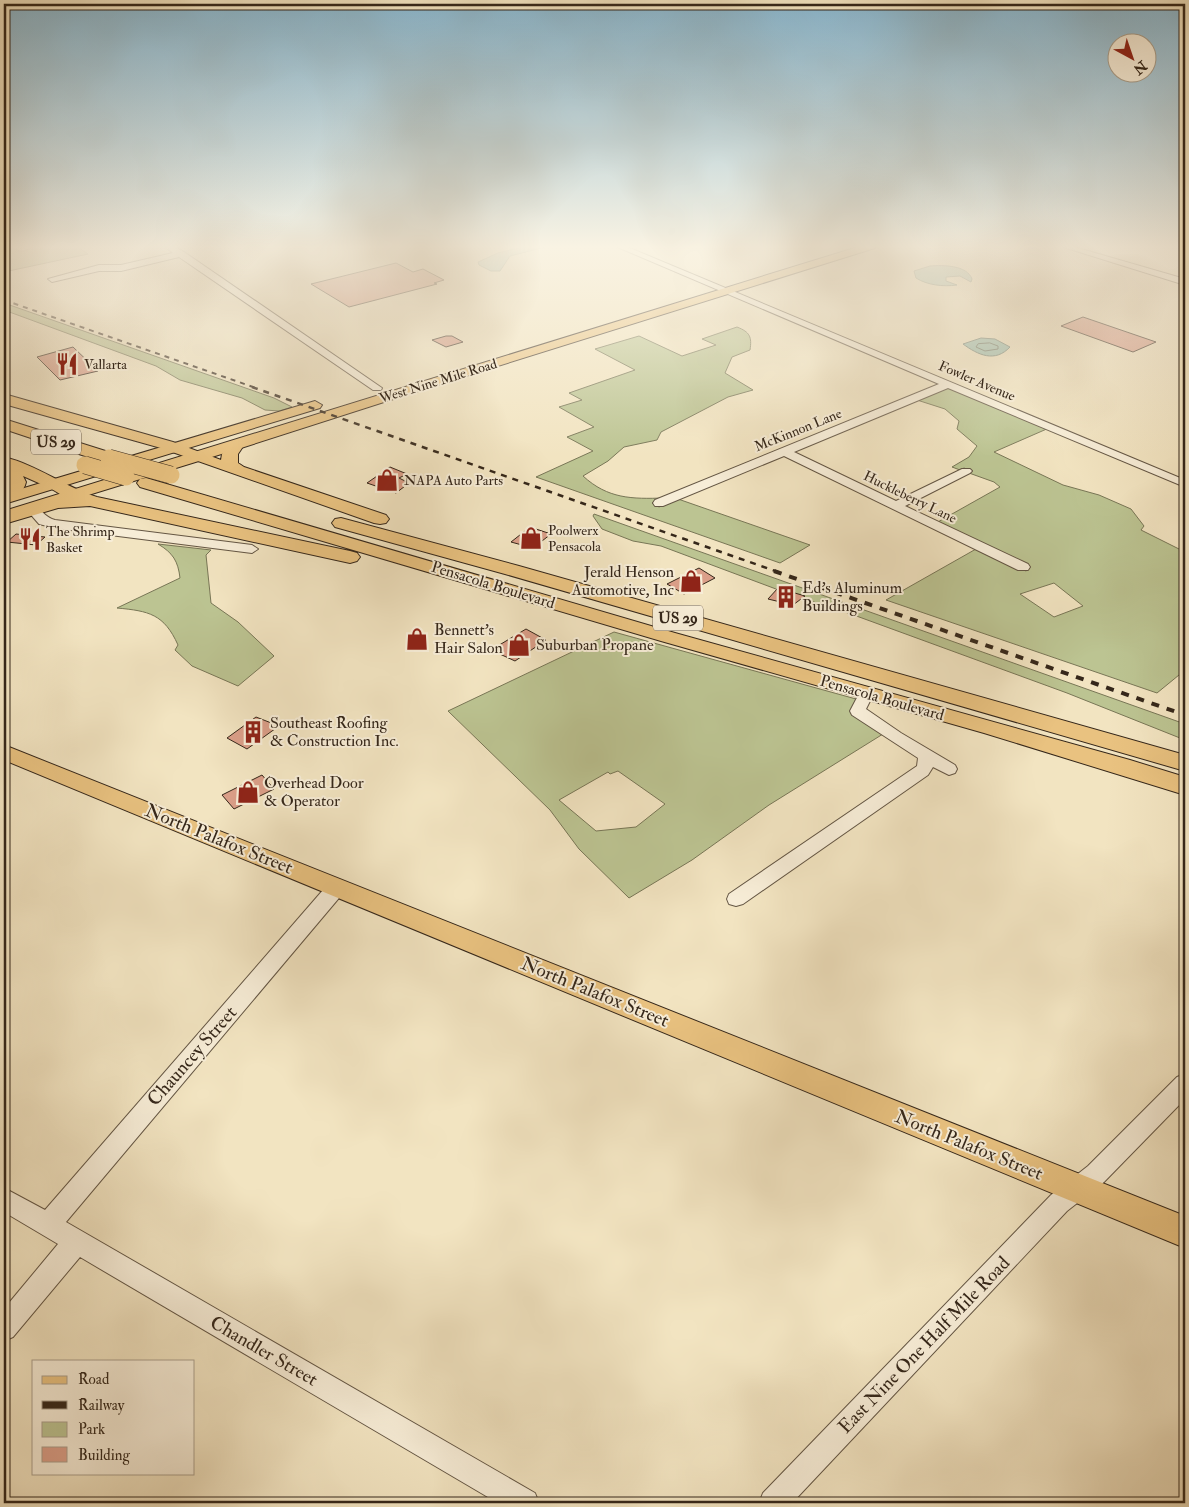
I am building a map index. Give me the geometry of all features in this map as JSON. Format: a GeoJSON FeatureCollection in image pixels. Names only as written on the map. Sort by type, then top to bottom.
{"type":"FeatureCollection","features":[{"type":"Feature","properties":{"kind":"highway"},"geometry":{"type":"LineString","coordinates":[[4,399],[166,445],[456,546],[512,570]]}},
{"type":"Feature","properties":{"kind":"highway","name":"Pensacola Boulevard"},"geometry":{"type":"LineString","coordinates":[[4,424],[109,458],[512,570],[1185,763]]}},
{"type":"Feature","properties":{"kind":"highway","name":"Pensacola Boulevard"},"geometry":{"type":"LineString","coordinates":[[4,440],[580,612],[1185,786]]}},
{"type":"Feature","properties":{"kind":"highway"},"geometry":{"type":"LineString","coordinates":[[236,445],[230,454],[229,465],[238,471]]}},
{"type":"Feature","properties":{"kind":"highway"},"geometry":{"type":"LineString","coordinates":[[4,462],[93,501]]}},
{"type":"Feature","properties":{"kind":"highway"},"geometry":{"type":"LineString","coordinates":[[4,470],[14,475],[18,482],[16,487],[4,498]]}},
{"type":"Feature","properties":{"kind":"highway"},"geometry":{"type":"LineString","coordinates":[[4,517],[70,500],[93,501],[383,564],[482,582]]}},
{"type":"Feature","properties":{"kind":"highway"},"geometry":{"type":"LineString","coordinates":[[580,612],[586,605],[602,603],[669,621],[705,625]]}},
{"type":"Feature","properties":{"kind":"highway"},"geometry":{"type":"LineString","coordinates":[[932,712],[967,714],[1066,743],[1081,742],[1086,739],[1087,734]]}},
{"type":"Feature","properties":{"kind":"highway"},"geometry":{"type":"LineString","coordinates":[[1146,774],[1185,780]]}},
{"type":"Feature","properties":{"kind":"main road","name":"West Nine Mile Road"},"geometry":{"type":"LineString","coordinates":[[344,396],[460,364],[617,316]]}},
{"type":"Feature","properties":{"kind":"main road","name":"West Nine Mile Road"},"geometry":{"type":"LineString","coordinates":[[4,498],[68,490],[197,457],[570,339],[633,316]]}},
{"type":"Feature","properties":{"kind":"main road"},"geometry":{"type":"LineString","coordinates":[[393,395],[392,390],[398,385],[455,368],[460,364]]}},
{"type":"Feature","properties":{"kind":"main road"},"geometry":{"type":"LineString","coordinates":[[337,412],[344,407],[374,396],[377,388]]}},
{"type":"Feature","properties":{"kind":"main road"},"geometry":{"type":"LineString","coordinates":[[4,511],[68,490],[160,464],[171,459],[176,450],[326,402]]}},
{"type":"Feature","properties":{"kind":"main road","name":"West Nine Mile Road"},"geometry":{"type":"LineString","coordinates":[[32,509],[68,490]]}},
{"type":"Feature","properties":{"kind":"main road","name":"North Palafox Street"},"geometry":{"type":"LineString","coordinates":[[4,752],[1185,1232]]}},
{"type":"Feature","properties":{"kind":"street"},"geometry":{"type":"LineString","coordinates":[[272,316],[377,388]]}},
{"type":"Feature","properties":{"kind":"street","name":"Fowler Avenue"},"geometry":{"type":"LineString","coordinates":[[789,316],[1185,484]]}},
{"type":"Feature","properties":{"kind":"street","name":"McKinnon Lane"},"geometry":{"type":"LineString","coordinates":[[659,503],[949,384]]}},
{"type":"Feature","properties":{"kind":"street","name":"Huckleberry Lane"},"geometry":{"type":"LineString","coordinates":[[785,452],[1023,567]]}},
{"type":"Feature","properties":{"kind":"street"},"geometry":{"type":"LineString","coordinates":[[895,506],[966,471]]}},
{"type":"Feature","properties":{"kind":"street"},"geometry":{"type":"LineString","coordinates":[[32,509],[43,521],[55,524],[252,549]]}},
{"type":"Feature","properties":{"kind":"street"},"geometry":{"type":"LineString","coordinates":[[866,693],[858,711],[895,737],[949,769]]}},
{"type":"Feature","properties":{"kind":"street"},"geometry":{"type":"LineString","coordinates":[[736,899],[922,771],[925,767],[926,756]]}},
{"type":"Feature","properties":{"kind":"street","name":"Chauncey Street"},"geometry":{"type":"LineString","coordinates":[[48,1224],[337,887]]}},
{"type":"Feature","properties":{"kind":"street","name":"East Nine One Half Mile Road"},"geometry":{"type":"LineString","coordinates":[[773,1503],[1059,1203],[1096,1174],[1185,1084]]}},
{"type":"Feature","properties":{"kind":"street","name":"Chandler Street"},"geometry":{"type":"LineString","coordinates":[[4,1199],[525,1503]]}},
{"type":"Feature","properties":{"kind":"street"},"geometry":{"type":"LineString","coordinates":[[4,1328],[77,1241]]}},
{"type":"Feature","properties":{"kind":"green space"},"geometry":{"type":"Polygon","coordinates":[[[21,316],[42,316],[274,398],[292,407],[279,411],[265,410],[242,398],[180,380],[156,366],[21,316]]]}},
{"type":"Feature","properties":{"kind":"green space"},"geometry":{"type":"Polygon","coordinates":[[[737,327],[745,331],[749,336],[751,342],[750,350],[732,357],[725,373],[753,390],[728,397],[661,432],[657,440],[624,447],[608,461],[583,476],[592,484],[611,493],[631,498],[664,498],[652,503],[659,507],[678,499],[810,545],[780,563],[536,477],[593,451],[567,437],[594,427],[559,407],[582,400],[569,393],[635,370],[595,349],[639,336],[682,356],[716,345],[702,339],[737,327]]]}},
{"type":"Feature","properties":{"kind":"green space"},"geometry":{"type":"Polygon","coordinates":[[[950,386],[1049,428],[994,452],[1063,485],[1099,495],[1131,509],[1144,526],[1141,530],[1185,552],[1185,675],[1179,675],[1157,693],[886,600],[976,549],[1026,571],[1030,568],[936,523],[1000,487],[994,482],[969,473],[972,471],[952,467],[969,457],[977,446],[957,429],[959,421],[945,409],[917,400],[950,386]],[[1054,583],[1020,594],[1054,617],[1083,606],[1054,583]]]}},
{"type":"Feature","properties":{"kind":"green space"},"geometry":{"type":"Polygon","coordinates":[[[594,514],[1185,724],[1185,740],[1067,693],[851,614],[792,595],[661,546],[633,541],[602,529],[593,516],[594,514]]]}},
{"type":"Feature","properties":{"kind":"green space"},"geometry":{"type":"Polygon","coordinates":[[[158,544],[211,550],[206,555],[211,603],[238,622],[274,656],[238,686],[192,666],[175,650],[178,645],[161,620],[147,613],[117,608],[180,578],[174,558],[158,544]]]}},
{"type":"Feature","properties":{"kind":"green space"},"geometry":{"type":"Polygon","coordinates":[[[614,632],[856,699],[852,708],[883,734],[769,805],[692,860],[629,898],[579,849],[550,810],[448,711],[614,632]],[[618,771],[610,774],[608,772],[559,800],[596,831],[636,827],[665,804],[618,771]]]}},
{"type":"Feature","properties":{"kind":"water"},"geometry":{"type":"Polygon","coordinates":[[[981,338],[995,339],[1010,347],[998,355],[986,356],[963,344],[981,338]]]}},
{"type":"Feature","properties":{"kind":"building"},"geometry":{"type":"Polygon","coordinates":[[[1083,317],[1156,342],[1133,352],[1061,326],[1083,317]]]}},
{"type":"Feature","properties":{"kind":"building"},"geometry":{"type":"Polygon","coordinates":[[[452,336],[463,342],[446,347],[432,340],[452,336]]]}},
{"type":"Feature","properties":{"kind":"building","name":"Vallarta"},"geometry":{"type":"Polygon","coordinates":[[[73,347],[98,371],[60,380],[37,357],[73,347]]]}},
{"type":"Feature","properties":{"kind":"building","name":"NAPA Auto Parts"},"geometry":{"type":"Polygon","coordinates":[[[390,467],[407,474],[399,478],[409,483],[396,493],[367,483],[390,467]]]}},
{"type":"Feature","properties":{"kind":"building","name":"Poolwerx Pensacola"},"geometry":{"type":"Polygon","coordinates":[[[530,527],[551,534],[533,548],[511,542],[530,527]]]}},
{"type":"Feature","properties":{"kind":"building","name":"The Shrimp Basket"},"geometry":{"type":"Polygon","coordinates":[[[16,534],[45,537],[36,545],[7,542],[16,534]]]}},
{"type":"Feature","properties":{"kind":"building","name":"Jerald Henson Automotive, Inc"},"geometry":{"type":"Polygon","coordinates":[[[699,568],[715,578],[684,594],[667,584],[699,568]]]}},
{"type":"Feature","properties":{"kind":"building","name":"Ed's Aluminum Buildings"},"geometry":{"type":"Polygon","coordinates":[[[778,588],[805,596],[793,605],[768,599],[778,588]]]}},
{"type":"Feature","properties":{"kind":"building","name":"Suburban Propane"},"geometry":{"type":"Polygon","coordinates":[[[526,629],[546,640],[515,661],[491,650],[526,629]]]}},
{"type":"Feature","properties":{"kind":"building","name":"Southeast Roofing & Construction Inc."},"geometry":{"type":"Polygon","coordinates":[[[256,717],[279,726],[247,749],[227,738],[256,717]]]}},
{"type":"Feature","properties":{"kind":"building","name":"Overhead Door & Operator"},"geometry":{"type":"Polygon","coordinates":[[[262,775],[274,789],[234,809],[222,795],[262,775]]]}},
{"type":"Feature","properties":{"kind":"railway"},"geometry":{"type":"LineString","coordinates":[[51,316],[256,388]]}},
{"type":"Feature","properties":{"kind":"railway"},"geometry":{"type":"LineString","coordinates":[[252,387],[778,572]]}},
{"type":"Feature","properties":{"kind":"railway"},"geometry":{"type":"LineString","coordinates":[[774,571],[1185,715]]}},
{"type":"Feature","properties":{"kind":"place","name":"Vallarta"},"geometry":{"type":"Point","coordinates":[67,364]}},
{"type":"Feature","properties":{"kind":"place","name":"NAPA Auto Parts"},"geometry":{"type":"Point","coordinates":[387,480]}},
{"type":"Feature","properties":{"kind":"place","name":"Poolwerx Pensacola"},"geometry":{"type":"Point","coordinates":[531,538]}},
{"type":"Feature","properties":{"kind":"place","name":"The Shrimp Basket"},"geometry":{"type":"Point","coordinates":[30,539]}},
{"type":"Feature","properties":{"kind":"place","name":"Jerald Henson Automotive, Inc"},"geometry":{"type":"Point","coordinates":[691,581]}},
{"type":"Feature","properties":{"kind":"place","name":"Ed's Aluminum Buildings"},"geometry":{"type":"Point","coordinates":[786,597]}},
{"type":"Feature","properties":{"kind":"place","name":"Bennett's Hair Salon"},"geometry":{"type":"Point","coordinates":[417,639]}},
{"type":"Feature","properties":{"kind":"place","name":"Suburban Propane"},"geometry":{"type":"Point","coordinates":[519,645]}},
{"type":"Feature","properties":{"kind":"place","name":"Southeast Roofing & Construction Inc."},"geometry":{"type":"Point","coordinates":[253,732]}},
{"type":"Feature","properties":{"kind":"place","name":"Overhead Door & Operator"},"geometry":{"type":"Point","coordinates":[248,792]}}]}
